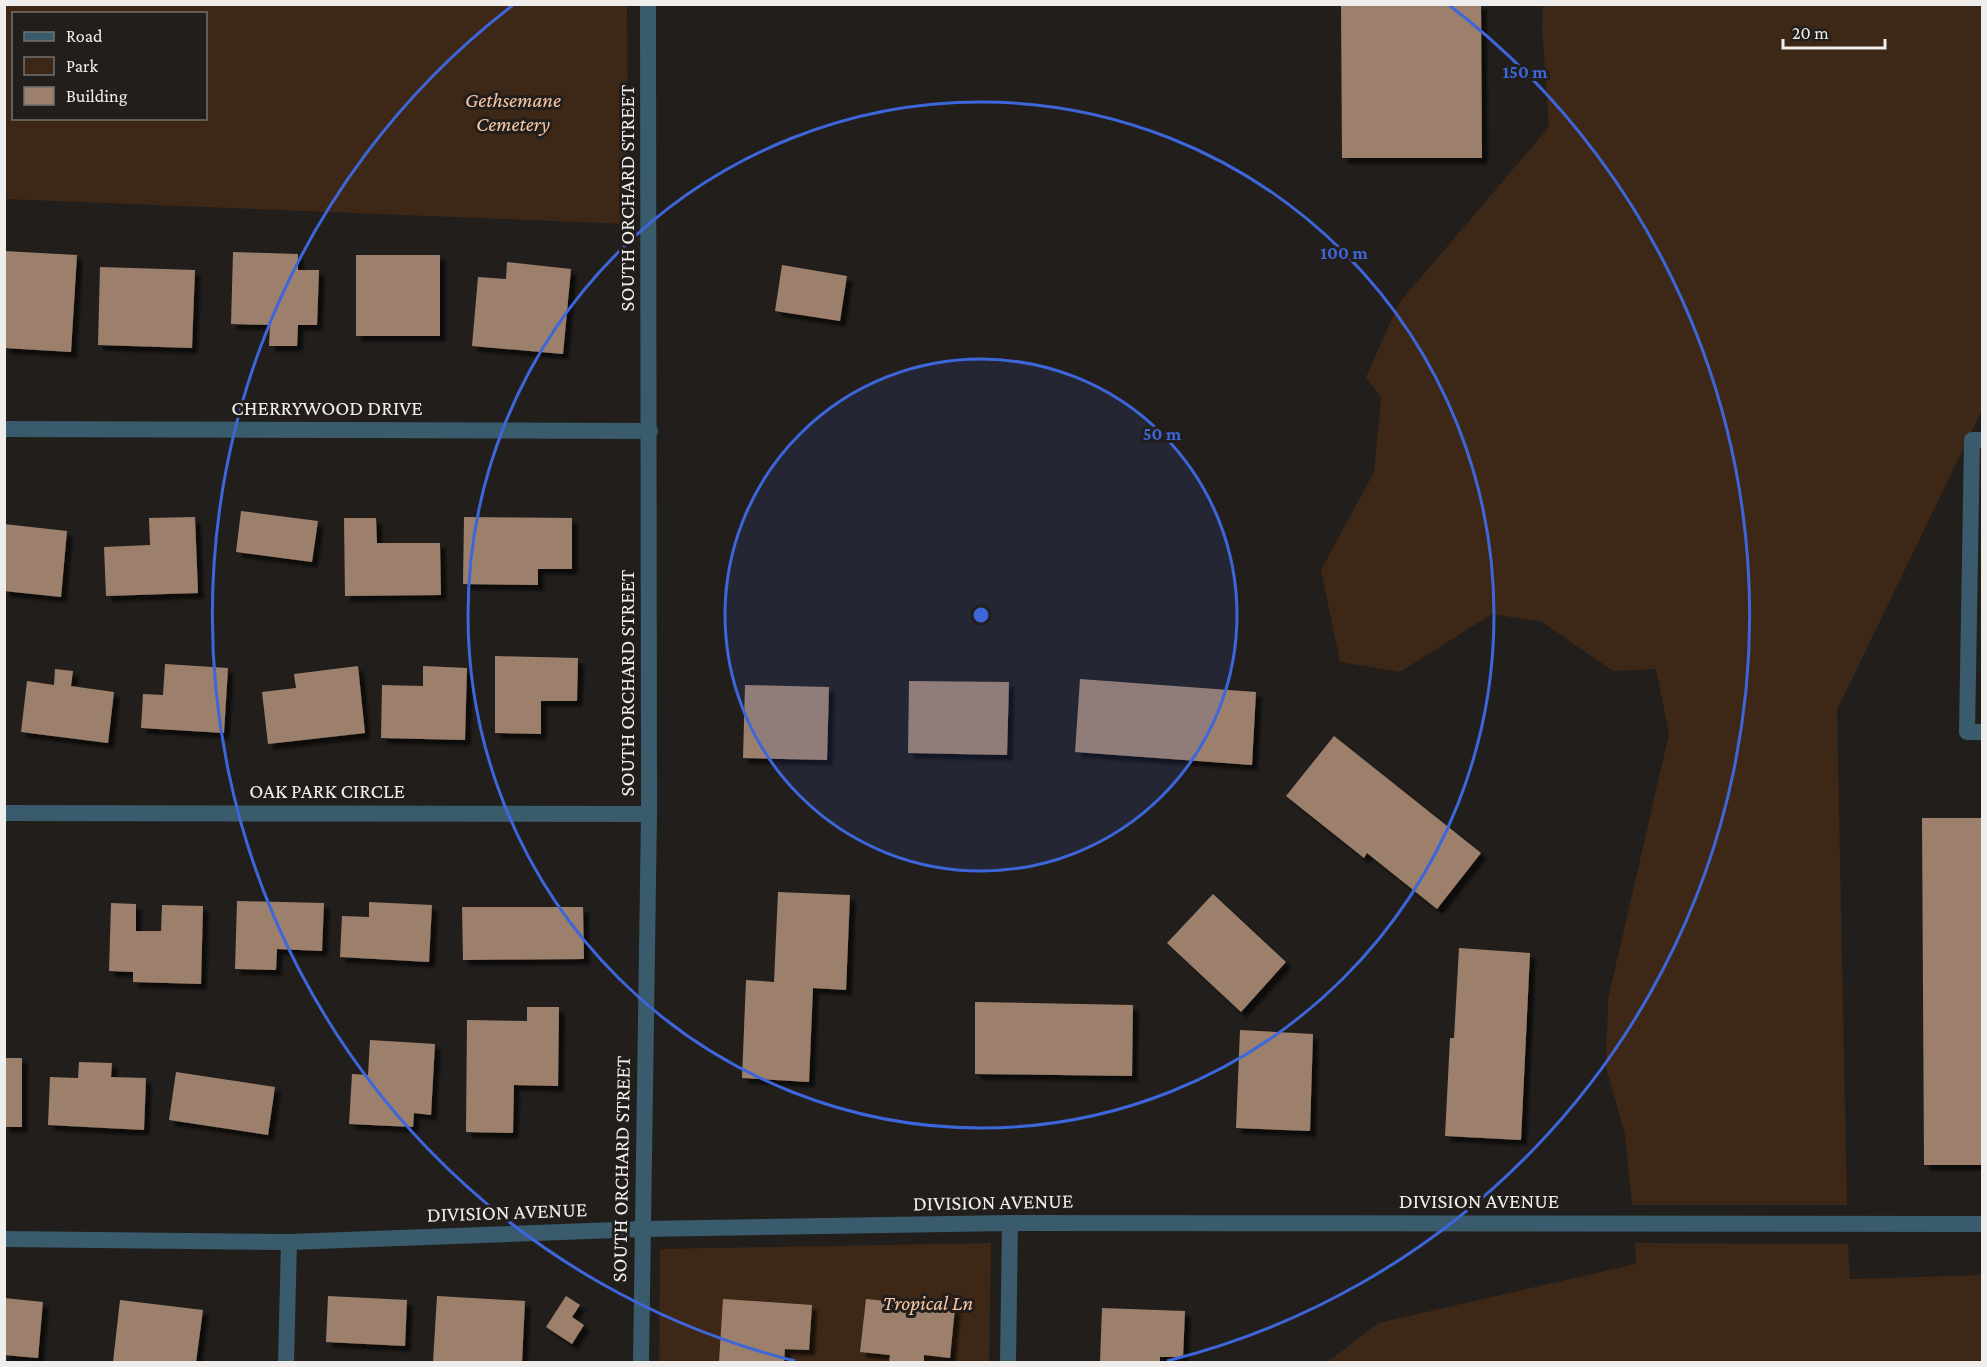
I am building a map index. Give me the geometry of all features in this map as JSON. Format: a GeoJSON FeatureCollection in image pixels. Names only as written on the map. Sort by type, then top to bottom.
{"type":"FeatureCollection","features":[{"type":"Feature","properties":{"kind":"street","name":"SOUTH ORCHARD STREET"},"geometry":{"type":"LineString","coordinates":[[641,1362],[649,814],[648,4]]}},
{"type":"Feature","properties":{"kind":"street","name":"CHERRYWOOD DRIVE"},"geometry":{"type":"LineString","coordinates":[[4,429],[650,431]]}},
{"type":"Feature","properties":{"kind":"street"},"geometry":{"type":"LineString","coordinates":[[1983,440],[1972,440],[1967,732],[1983,732]]}},
{"type":"Feature","properties":{"kind":"street","name":"OAK PARK CIRCLE"},"geometry":{"type":"LineString","coordinates":[[4,813],[649,814]]}},
{"type":"Feature","properties":{"kind":"street"},"geometry":{"type":"LineString","coordinates":[[1008,1362],[1010,1223]]}},
{"type":"Feature","properties":{"kind":"street","name":"DIVISION AVENUE"},"geometry":{"type":"LineString","coordinates":[[4,1239],[288,1242],[643,1229],[1010,1223],[1983,1224]]}},
{"type":"Feature","properties":{"kind":"street"},"geometry":{"type":"LineString","coordinates":[[286,1362],[288,1242]]}},
{"type":"Feature","properties":{"kind":"green space","name":"Gethsemane Cemetery"},"geometry":{"type":"Polygon","coordinates":[[[5,4],[627,5],[628,224],[5,199],[5,4]]]}},
{"type":"Feature","properties":{"kind":"green space"},"geometry":{"type":"Polygon","coordinates":[[[1543,5],[1982,5],[1982,410],[1837,710],[1847,1205],[1632,1205],[1625,1135],[1606,1067],[1608,999],[1669,734],[1656,669],[1613,671],[1542,622],[1492,614],[1400,672],[1340,662],[1321,570],[1374,472],[1381,398],[1366,377],[1399,303],[1549,127],[1542,26],[1543,5]]]}},
{"type":"Feature","properties":{"kind":"green space","name":"Tropical Ln"},"geometry":{"type":"Polygon","coordinates":[[[991,1243],[989,1362],[659,1362],[660,1249],[991,1243]]]}},
{"type":"Feature","properties":{"kind":"green space"},"geometry":{"type":"Polygon","coordinates":[[[1635,1243],[1848,1244],[1850,1279],[1982,1275],[1982,1362],[1328,1362],[1378,1323],[1636,1264],[1635,1243]]]}},
{"type":"Feature","properties":{"kind":"building"},"geometry":{"type":"Polygon","coordinates":[[[1341,4],[1481,4],[1482,158],[1342,158],[1341,4]]]}},
{"type":"Feature","properties":{"kind":"building"},"geometry":{"type":"Polygon","coordinates":[[[4,251],[77,255],[71,352],[4,348],[4,251]]]}},
{"type":"Feature","properties":{"kind":"building"},"geometry":{"type":"Polygon","coordinates":[[[233,252],[298,254],[298,270],[319,270],[317,325],[298,325],[297,346],[269,346],[270,325],[231,324],[233,252]]]}},
{"type":"Feature","properties":{"kind":"building"},"geometry":{"type":"Polygon","coordinates":[[[356,255],[440,255],[440,336],[356,336],[356,255]]]}},
{"type":"Feature","properties":{"kind":"building"},"geometry":{"type":"Polygon","coordinates":[[[507,262],[571,269],[563,354],[472,346],[478,277],[506,279],[507,262]]]}},
{"type":"Feature","properties":{"kind":"building"},"geometry":{"type":"Polygon","coordinates":[[[782,265],[847,276],[840,321],[775,311],[782,265]]]}},
{"type":"Feature","properties":{"kind":"building"},"geometry":{"type":"Polygon","coordinates":[[[100,267],[195,270],[192,348],[98,345],[100,267]]]}},
{"type":"Feature","properties":{"kind":"building"},"geometry":{"type":"Polygon","coordinates":[[[241,511],[318,521],[312,562],[236,552],[241,511]]]}},
{"type":"Feature","properties":{"kind":"building"},"geometry":{"type":"Polygon","coordinates":[[[195,517],[198,593],[106,596],[104,547],[150,545],[149,518],[195,517]]]}},
{"type":"Feature","properties":{"kind":"building"},"geometry":{"type":"Polygon","coordinates":[[[464,517],[572,518],[572,569],[538,569],[538,585],[463,584],[464,517]]]}},
{"type":"Feature","properties":{"kind":"building"},"geometry":{"type":"Polygon","coordinates":[[[344,518],[376,518],[377,543],[440,543],[441,595],[345,596],[344,518]]]}},
{"type":"Feature","properties":{"kind":"building"},"geometry":{"type":"Polygon","coordinates":[[[4,524],[67,531],[61,597],[4,591],[4,524]]]}},
{"type":"Feature","properties":{"kind":"building"},"geometry":{"type":"Polygon","coordinates":[[[495,656],[578,658],[577,701],[541,701],[541,734],[495,733],[495,656]]]}},
{"type":"Feature","properties":{"kind":"building"},"geometry":{"type":"Polygon","coordinates":[[[165,664],[228,668],[224,733],[141,728],[143,694],[163,695],[165,664]]]}},
{"type":"Feature","properties":{"kind":"building"},"geometry":{"type":"Polygon","coordinates":[[[358,666],[365,733],[268,744],[262,692],[296,688],[294,674],[358,666]]]}},
{"type":"Feature","properties":{"kind":"building"},"geometry":{"type":"Polygon","coordinates":[[[423,666],[467,668],[465,740],[381,738],[382,685],[423,686],[423,666]]]}},
{"type":"Feature","properties":{"kind":"building"},"geometry":{"type":"Polygon","coordinates":[[[55,669],[73,671],[71,686],[114,692],[108,743],[21,732],[27,681],[54,685],[55,669]]]}},
{"type":"Feature","properties":{"kind":"building"},"geometry":{"type":"Polygon","coordinates":[[[1080,679],[1256,692],[1252,765],[1075,752],[1080,679]]]}},
{"type":"Feature","properties":{"kind":"building"},"geometry":{"type":"Polygon","coordinates":[[[909,681],[1009,682],[1007,755],[908,753],[909,681]]]}},
{"type":"Feature","properties":{"kind":"building"},"geometry":{"type":"Polygon","coordinates":[[[745,685],[829,687],[827,760],[743,758],[745,685]]]}},
{"type":"Feature","properties":{"kind":"building"},"geometry":{"type":"Polygon","coordinates":[[[1334,736],[1481,853],[1437,909],[1367,853],[1364,858],[1286,796],[1334,736]]]}},
{"type":"Feature","properties":{"kind":"building"},"geometry":{"type":"Polygon","coordinates":[[[1922,818],[1982,818],[1982,1165],[1924,1165],[1922,818]]]}},
{"type":"Feature","properties":{"kind":"building"},"geometry":{"type":"Polygon","coordinates":[[[778,892],[850,895],[846,990],[813,988],[809,1082],[742,1078],[746,980],[774,982],[778,892]]]}},
{"type":"Feature","properties":{"kind":"building"},"geometry":{"type":"Polygon","coordinates":[[[1213,894],[1286,962],[1241,1012],[1167,943],[1213,894]]]}},
{"type":"Feature","properties":{"kind":"building"},"geometry":{"type":"Polygon","coordinates":[[[237,901],[324,903],[322,951],[277,949],[276,970],[235,969],[237,901]]]}},
{"type":"Feature","properties":{"kind":"building"},"geometry":{"type":"Polygon","coordinates":[[[369,902],[432,905],[429,962],[340,957],[342,916],[369,917],[369,902]]]}},
{"type":"Feature","properties":{"kind":"building"},"geometry":{"type":"Polygon","coordinates":[[[111,903],[136,904],[136,931],[161,931],[162,905],[203,906],[201,984],[133,982],[133,972],[109,971],[111,903]]]}},
{"type":"Feature","properties":{"kind":"building"},"geometry":{"type":"Polygon","coordinates":[[[462,907],[583,907],[584,959],[463,960],[462,907]]]}},
{"type":"Feature","properties":{"kind":"building"},"geometry":{"type":"Polygon","coordinates":[[[1459,948],[1530,953],[1521,1140],[1445,1136],[1450,1038],[1454,1038],[1459,948]]]}},
{"type":"Feature","properties":{"kind":"building"},"geometry":{"type":"Polygon","coordinates":[[[975,1002],[1133,1005],[1132,1076],[975,1074],[975,1002]]]}},
{"type":"Feature","properties":{"kind":"building"},"geometry":{"type":"Polygon","coordinates":[[[527,1007],[559,1007],[558,1086],[514,1085],[513,1133],[466,1132],[467,1020],[527,1021],[527,1007]]]}},
{"type":"Feature","properties":{"kind":"building"},"geometry":{"type":"Polygon","coordinates":[[[1240,1030],[1313,1034],[1310,1131],[1236,1128],[1240,1030]]]}},
{"type":"Feature","properties":{"kind":"building"},"geometry":{"type":"Polygon","coordinates":[[[370,1040],[435,1044],[431,1115],[414,1113],[413,1127],[349,1124],[352,1074],[368,1075],[370,1040]]]}},
{"type":"Feature","properties":{"kind":"building"},"geometry":{"type":"Polygon","coordinates":[[[4,1058],[22,1058],[22,1127],[4,1127],[4,1058]]]}},
{"type":"Feature","properties":{"kind":"building"},"geometry":{"type":"Polygon","coordinates":[[[79,1062],[112,1063],[111,1077],[146,1078],[144,1130],[48,1125],[50,1077],[78,1078],[79,1062]]]}},
{"type":"Feature","properties":{"kind":"building"},"geometry":{"type":"Polygon","coordinates":[[[176,1072],[275,1087],[268,1135],[169,1120],[176,1072]]]}},
{"type":"Feature","properties":{"kind":"building"},"geometry":{"type":"Polygon","coordinates":[[[328,1296],[407,1300],[405,1346],[326,1342],[328,1296]]]}},
{"type":"Feature","properties":{"kind":"building"},"geometry":{"type":"Polygon","coordinates":[[[437,1296],[525,1301],[522,1362],[433,1362],[437,1296]]]}},
{"type":"Feature","properties":{"kind":"building"},"geometry":{"type":"Polygon","coordinates":[[[566,1296],[580,1305],[572,1317],[584,1325],[572,1344],[546,1327],[566,1296]]]}},
{"type":"Feature","properties":{"kind":"building"},"geometry":{"type":"Polygon","coordinates":[[[4,1298],[43,1302],[38,1358],[4,1355],[4,1298]]]}},
{"type":"Feature","properties":{"kind":"building"},"geometry":{"type":"Polygon","coordinates":[[[723,1299],[812,1305],[809,1350],[785,1349],[784,1362],[719,1362],[723,1299]]]}},
{"type":"Feature","properties":{"kind":"building"},"geometry":{"type":"Polygon","coordinates":[[[866,1299],[955,1308],[950,1358],[924,1355],[924,1362],[889,1362],[890,1355],[860,1352],[866,1299]]]}},
{"type":"Feature","properties":{"kind":"building"},"geometry":{"type":"Polygon","coordinates":[[[120,1300],[203,1310],[196,1362],[113,1362],[120,1300]]]}},
{"type":"Feature","properties":{"kind":"building"},"geometry":{"type":"Polygon","coordinates":[[[1102,1308],[1185,1311],[1183,1357],[1160,1357],[1160,1362],[1100,1362],[1102,1308]]]}}]}
